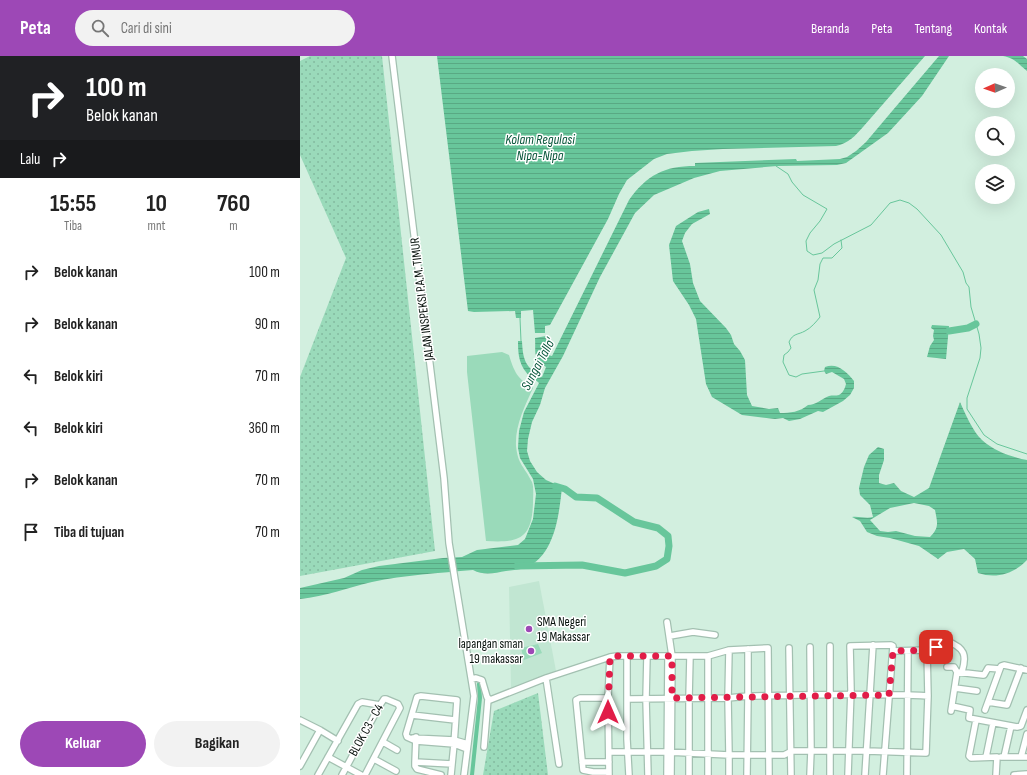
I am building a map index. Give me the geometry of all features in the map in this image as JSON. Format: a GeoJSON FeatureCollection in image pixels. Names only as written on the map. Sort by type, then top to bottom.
{"type":"FeatureCollection","features":[{"type":"Feature","properties":{"kind":"street","name":"JALAN INSPEKSI P.A.M. TIMUR"},"geometry":{"type":"LineString","coordinates":[[392,56],[443,471],[449,543],[472,679],[474,705],[464,775]]}},
{"type":"Feature","properties":{"kind":"street"},"geometry":{"type":"LineString","coordinates":[[667,622],[670,636],[669,698],[671,775]]}},
{"type":"Feature","properties":{"kind":"street"},"geometry":{"type":"LineString","coordinates":[[670,636],[693,632],[715,634]]}},
{"type":"Feature","properties":{"kind":"street"},"geometry":{"type":"LineString","coordinates":[[893,651],[927,650],[947,641],[957,646],[963,652],[965,658],[955,688],[952,709],[970,710],[970,718],[1019,727],[1024,726],[1027,709]]}},
{"type":"Feature","properties":{"kind":"street"},"geometry":{"type":"LineString","coordinates":[[866,775],[873,645]]}},
{"type":"Feature","properties":{"kind":"street"},"geometry":{"type":"LineString","coordinates":[[848,775],[851,694],[850,646],[892,645],[893,651],[883,775]]}},
{"type":"Feature","properties":{"kind":"street"},"geometry":{"type":"LineString","coordinates":[[830,646],[830,775]]}},
{"type":"Feature","properties":{"kind":"street"},"geometry":{"type":"LineString","coordinates":[[810,647],[810,775]]}},
{"type":"Feature","properties":{"kind":"street"},"geometry":{"type":"LineString","coordinates":[[488,699],[493,700],[546,678],[610,657],[708,656],[729,650],[768,648],[769,775]]}},
{"type":"Feature","properties":{"kind":"street"},"geometry":{"type":"LineString","coordinates":[[789,648],[792,751],[791,775]]}},
{"type":"Feature","properties":{"kind":"street"},"geometry":{"type":"LineString","coordinates":[[747,775],[748,649]]}},
{"type":"Feature","properties":{"kind":"street"},"geometry":{"type":"LineString","coordinates":[[729,650],[729,775]]}},
{"type":"Feature","properties":{"kind":"street"},"geometry":{"type":"LineString","coordinates":[[907,775],[908,650]]}},
{"type":"Feature","properties":{"kind":"street"},"geometry":{"type":"LineString","coordinates":[[609,752],[670,752],[729,755],[784,754],[792,751],[884,751],[926,753],[928,696],[927,650]]}},
{"type":"Feature","properties":{"kind":"street"},"geometry":{"type":"LineString","coordinates":[[627,656],[629,775]]}},
{"type":"Feature","properties":{"kind":"street"},"geometry":{"type":"LineString","coordinates":[[647,656],[646,699],[648,775]]}},
{"type":"Feature","properties":{"kind":"street"},"geometry":{"type":"LineString","coordinates":[[689,775],[690,656]]}},
{"type":"Feature","properties":{"kind":"street"},"geometry":{"type":"LineString","coordinates":[[708,656],[708,775]]}},
{"type":"Feature","properties":{"kind":"street"},"geometry":{"type":"LineString","coordinates":[[608,698],[576,699],[583,772],[609,773],[608,698],[610,657]]}},
{"type":"Feature","properties":{"kind":"street"},"geometry":{"type":"LineString","coordinates":[[985,710],[1001,666],[1004,665],[1024,669],[1007,705],[988,702]]}},
{"type":"Feature","properties":{"kind":"street"},"geometry":{"type":"LineString","coordinates":[[947,667],[954,667],[960,672],[984,675],[988,668],[1000,669]]}},
{"type":"Feature","properties":{"kind":"street"},"geometry":{"type":"LineString","coordinates":[[546,678],[559,764]]}},
{"type":"Feature","properties":{"kind":"street"},"geometry":{"type":"LineString","coordinates":[[472,679],[482,680],[488,699],[484,747]]}},
{"type":"Feature","properties":{"kind":"street"},"geometry":{"type":"LineString","coordinates":[[955,688],[977,692]]}},
{"type":"Feature","properties":{"kind":"street"},"geometry":{"type":"LineString","coordinates":[[627,699],[728,698],[748,696],[851,694],[928,696]]}},
{"type":"Feature","properties":{"kind":"street"},"geometry":{"type":"LineString","coordinates":[[451,775],[454,742],[455,720],[457,700],[419,696],[415,701],[406,735],[407,737],[414,739],[454,742],[467,747]]}},
{"type":"Feature","properties":{"kind":"street","name":"BLOK C3 - C4"},"geometry":{"type":"LineString","coordinates":[[342,775],[380,705],[385,699],[398,704],[400,706],[400,710],[383,742]]}},
{"type":"Feature","properties":{"kind":"street"},"geometry":{"type":"LineString","coordinates":[[318,775],[360,703],[380,705]]}},
{"type":"Feature","properties":{"kind":"street"},"geometry":{"type":"LineString","coordinates":[[412,715],[455,720]]}},
{"type":"Feature","properties":{"kind":"street"},"geometry":{"type":"LineString","coordinates":[[976,720],[969,756],[972,758],[1024,757],[1027,734]]}},
{"type":"Feature","properties":{"kind":"street"},"geometry":{"type":"LineString","coordinates":[[301,722],[339,739]]}},
{"type":"Feature","properties":{"kind":"street"},"geometry":{"type":"LineString","coordinates":[[986,757],[993,723]]}},
{"type":"Feature","properties":{"kind":"street"},"geometry":{"type":"LineString","coordinates":[[1004,757],[1011,726]]}},
{"type":"Feature","properties":{"kind":"street"},"geometry":{"type":"LineString","coordinates":[[300,766],[320,730]]}},
{"type":"Feature","properties":{"kind":"street"},"geometry":{"type":"LineString","coordinates":[[414,739],[415,766],[417,769],[441,775]]}},
{"type":"Feature","properties":{"kind":"street"},"geometry":{"type":"LineString","coordinates":[[365,775],[383,742],[397,750]]}},
{"type":"Feature","properties":{"kind":"street"},"geometry":{"type":"LineString","coordinates":[[667,775],[670,752]]}},
{"type":"Feature","properties":{"kind":"street"},"geometry":{"type":"LineString","coordinates":[[328,757],[361,775]]}},
{"type":"Feature","properties":{"kind":"street"},"geometry":{"type":"LineString","coordinates":[[996,775],[997,757]]}},
{"type":"Feature","properties":{"kind":"street"},"geometry":{"type":"LineString","coordinates":[[374,759],[396,771]]}},
{"type":"Feature","properties":{"kind":"street"},"geometry":{"type":"LineString","coordinates":[[415,762],[452,764]]}},
{"type":"Feature","properties":{"kind":"street"},"geometry":{"type":"LineString","coordinates":[[582,762],[609,762]]}},
{"type":"Feature","properties":{"kind":"street"},"geometry":{"type":"LineString","coordinates":[[1014,775],[1027,774]]}},
{"type":"Feature","properties":{"kind":"shaded area"},"geometry":{"type":"Polygon","coordinates":[[[310,56],[382,56],[435,551],[300,576],[300,377],[346,258],[300,155],[300,61],[310,56]]]}},
{"type":"Feature","properties":{"kind":"shaded area"},"geometry":{"type":"Polygon","coordinates":[[[502,352],[509,355],[517,374],[523,381],[533,388],[519,423],[516,438],[517,452],[520,462],[533,484],[532,515],[530,524],[522,536],[507,541],[486,541],[467,372],[467,356],[502,352]]]}},
{"type":"Feature","properties":{"kind":"shaded area","name":"SMA Negeri 19 Makassar"},"geometry":{"type":"Polygon","coordinates":[[[539,581],[556,671],[511,688],[509,587],[539,581]]]}},
{"type":"Feature","properties":{"kind":"shaded area","name":"lapangan sman 19 makassar"},"geometry":{"type":"Polygon","coordinates":[[[538,644],[542,653],[524,660],[521,648],[538,644]]]}},
{"type":"Feature","properties":{"kind":"shaded area"},"geometry":{"type":"Polygon","coordinates":[[[538,693],[548,775],[483,775],[494,711],[538,693]]]}},
{"type":"Feature","properties":{"kind":"water","name":"Kolam Regulasi Nipa-Nipa"},"geometry":{"type":"Polygon","coordinates":[[[437,56],[925,56],[857,133],[841,145],[692,151],[667,154],[654,159],[627,180],[608,219],[550,325],[545,326],[545,333],[535,333],[533,310],[521,311],[521,318],[516,318],[515,311],[468,311],[437,56]]]}},
{"type":"Feature","properties":{"kind":"water"},"geometry":{"type":"Polygon","coordinates":[[[939,56],[949,56],[922,96],[888,133],[846,163],[837,165],[777,166],[720,171],[694,178],[654,195],[635,213],[600,277],[563,356],[545,388],[540,405],[532,422],[527,451],[530,461],[537,472],[546,480],[562,487],[554,534],[543,554],[535,562],[523,569],[494,573],[481,573],[473,570],[422,574],[372,582],[328,594],[300,599],[300,588],[344,578],[362,570],[379,566],[462,557],[477,550],[518,545],[525,539],[533,519],[536,494],[533,479],[520,458],[518,448],[519,431],[524,412],[539,383],[527,373],[522,365],[518,351],[518,341],[522,341],[524,358],[528,366],[542,377],[546,367],[537,358],[535,351],[535,338],[546,336],[547,352],[548,355],[552,356],[629,200],[636,191],[650,178],[665,170],[684,166],[695,166],[695,163],[796,159],[797,161],[840,159],[847,157],[866,142],[939,56]]]}},
{"type":"Feature","properties":{"kind":"water"},"geometry":{"type":"Polygon","coordinates":[[[1003,56],[1023,56],[1027,59],[1027,71],[1013,60],[1003,56]]]}},
{"type":"Feature","properties":{"kind":"water"},"geometry":{"type":"Polygon","coordinates":[[[709,209],[710,214],[692,224],[685,233],[682,241],[690,264],[693,283],[700,301],[726,328],[731,335],[734,344],[745,360],[747,395],[752,406],[769,409],[778,408],[780,413],[791,412],[798,411],[829,396],[839,395],[843,392],[846,384],[844,379],[832,372],[826,374],[824,371],[825,367],[829,366],[838,367],[848,374],[854,381],[854,388],[850,395],[843,401],[823,412],[818,411],[800,419],[789,421],[783,418],[775,419],[742,415],[712,397],[706,384],[696,319],[689,305],[673,281],[669,245],[676,226],[698,212],[709,209]]]}},
{"type":"Feature","properties":{"kind":"water"},"geometry":{"type":"Polygon","coordinates":[[[932,325],[949,326],[946,359],[927,357],[930,346],[934,340],[934,330],[931,328],[932,325]]]}},
{"type":"Feature","properties":{"kind":"water"},"geometry":{"type":"Polygon","coordinates":[[[960,402],[972,427],[982,440],[1003,453],[1027,460],[1027,560],[1011,572],[998,575],[985,575],[978,573],[975,559],[964,549],[947,552],[938,559],[919,546],[877,536],[867,532],[860,521],[852,517],[873,517],[870,505],[860,495],[859,488],[864,467],[869,455],[878,447],[884,449],[884,460],[879,475],[879,483],[886,485],[894,483],[901,491],[914,497],[929,488],[960,402]],[[914,503],[890,508],[870,520],[880,531],[896,531],[915,536],[930,537],[937,527],[937,521],[935,510],[929,506],[914,503]]]}},
{"type":"Feature","properties":{"kind":"waterway"},"geometry":{"type":"LineString","coordinates":[[776,166],[788,174],[792,182],[803,195],[827,209],[806,241],[807,251],[813,255],[822,253],[834,244],[871,225],[890,203],[900,200],[909,203],[917,209],[941,235],[963,272],[966,283],[969,287],[971,307],[979,334],[981,348],[980,358],[967,398],[967,409],[984,435],[997,444],[1027,454]]}},
{"type":"Feature","properties":{"kind":"waterway"},"geometry":{"type":"LineString","coordinates":[[824,371],[802,374],[796,377],[789,375],[783,362],[784,355],[791,348],[789,342],[792,337],[809,328],[820,317],[814,290],[818,280],[820,264],[823,258],[832,258],[842,248],[841,240]]}},
{"type":"Feature","properties":{"kind":"waterway"},"geometry":{"type":"LineString","coordinates":[[520,318],[521,341]]}},
{"type":"Feature","properties":{"kind":"waterway"},"geometry":{"type":"LineString","coordinates":[[949,331],[968,328],[976,324]]}},
{"type":"Feature","properties":{"kind":"waterway","name":"Sungai Tallo'"},"geometry":{"type":"LineString","coordinates":[[517,566],[582,565],[625,573],[656,566],[667,559],[669,546],[668,536],[658,528],[634,522],[597,498],[576,497],[565,489],[555,486]]}},
{"type":"Feature","properties":{"kind":"waterway"},"geometry":{"type":"LineString","coordinates":[[472,775],[480,698],[479,684]]}},
{"type":"Feature","properties":{"kind":"place","name":"SMA Negeri 19 Makassar"},"geometry":{"type":"Point","coordinates":[529,629]}},
{"type":"Feature","properties":{"kind":"place","name":"lapangan sman 19 makassar"},"geometry":{"type":"Point","coordinates":[531,651]}},
{"type":"Feature","properties":{"kind":"route"},"geometry":{"type":"LineString","coordinates":[[608,712],[610,657],[672,656],[672,698],[870,694],[889,695],[893,651],[927,650],[936,647]]}}]}
